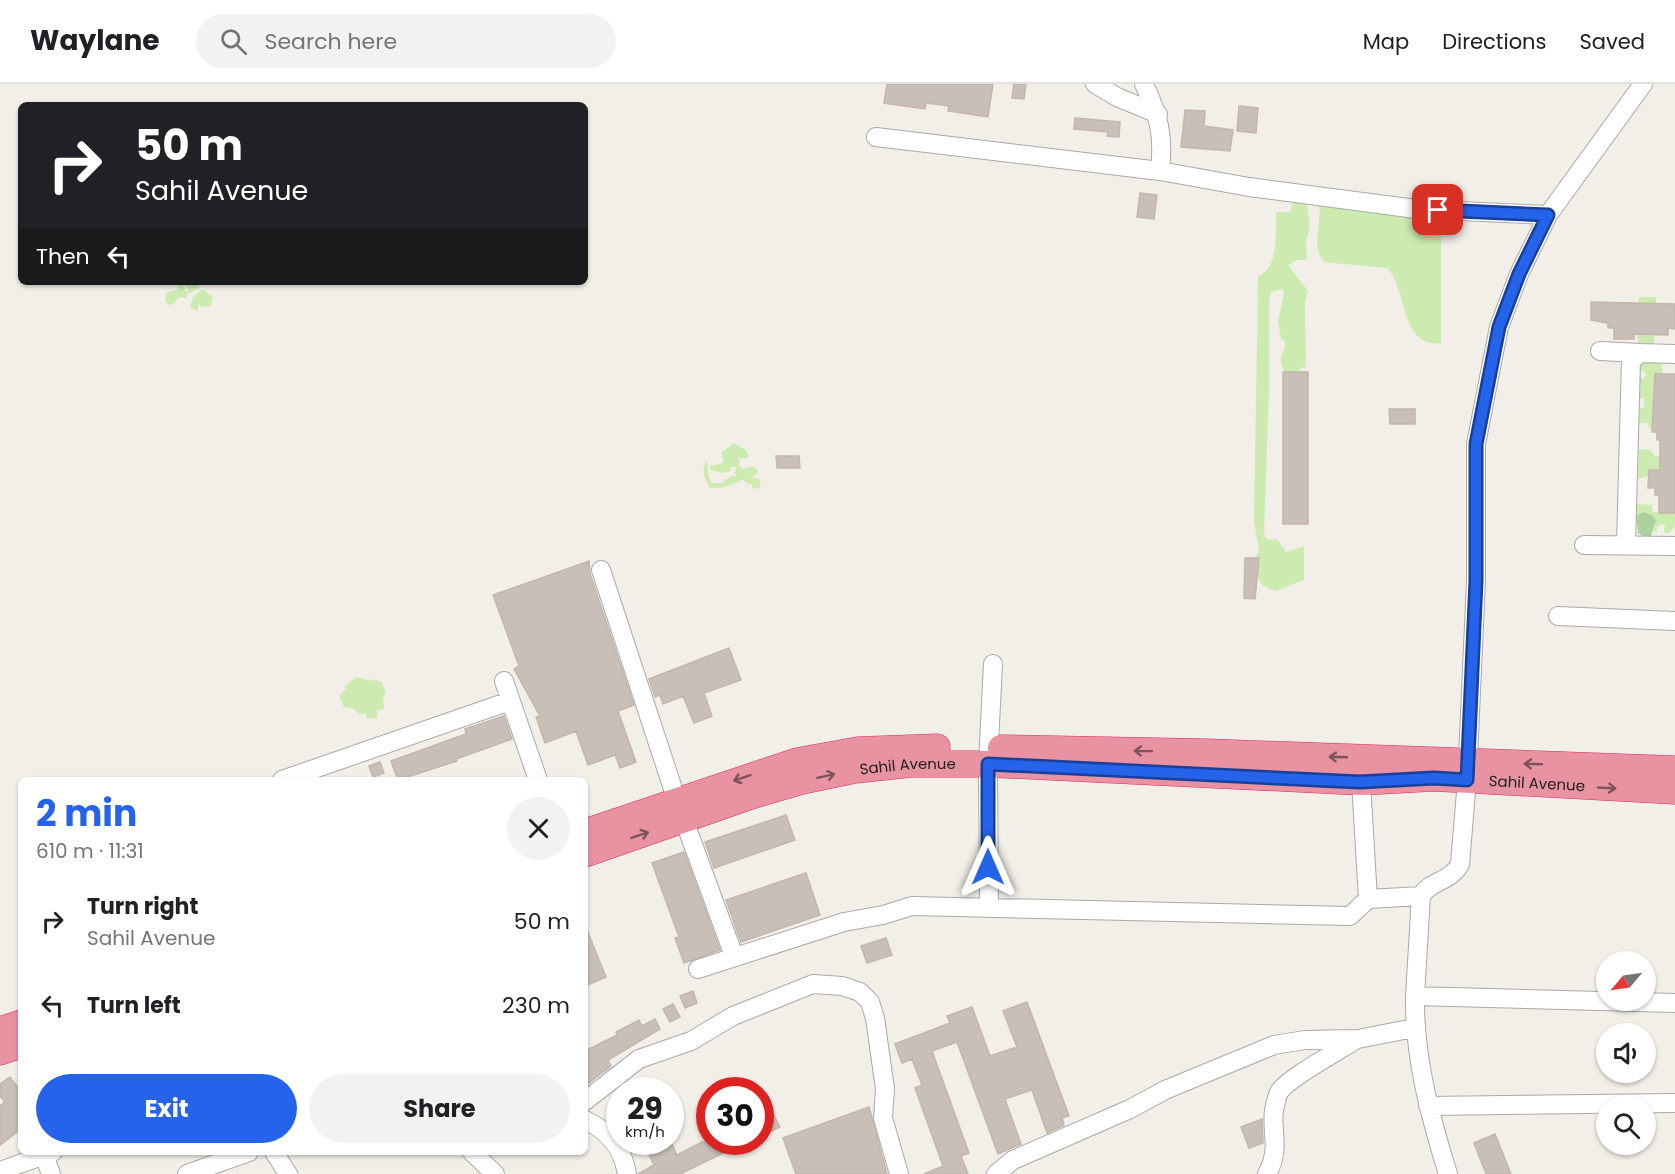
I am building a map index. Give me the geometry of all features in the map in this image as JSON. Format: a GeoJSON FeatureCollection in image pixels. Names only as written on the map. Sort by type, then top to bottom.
{"type":"FeatureCollection","features":[{"type":"Feature","properties":{"kind":"highway","name":"Sahil Avenue"},"geometry":{"type":"LineString","coordinates":[[588,853],[797,760],[902,747],[989,756],[1467,771],[1675,768]]}},
{"type":"Feature","properties":{"kind":"highway","name":"Sahil Avenue"},"geometry":{"type":"LineString","coordinates":[[1232,764],[1360,782],[1434,778],[1467,771],[1675,791]]}},
{"type":"Feature","properties":{"kind":"highway","name":"Sahil Avenue"},"geometry":{"type":"LineString","coordinates":[[588,831],[680,810]]}},
{"type":"Feature","properties":{"kind":"highway"},"geometry":{"type":"LineString","coordinates":[[0,1030],[18,1024]]}},
{"type":"Feature","properties":{"kind":"highway"},"geometry":{"type":"LineString","coordinates":[[0,1052],[18,1045]]}},
{"type":"Feature","properties":{"kind":"street"},"geometry":{"type":"LineString","coordinates":[[1095,84],[1117,97],[1158,114]]}},
{"type":"Feature","properties":{"kind":"street"},"geometry":{"type":"LineString","coordinates":[[1144,84],[1158,114],[1162,148],[1160,171]]}},
{"type":"Feature","properties":{"kind":"street"},"geometry":{"type":"LineString","coordinates":[[1448,1174],[1428,1106],[1414,1028],[1415,996],[1421,896],[1423,892],[1453,873],[1460,864],[1476,581],[1476,444],[1499,327],[1519,274],[1548,215],[1643,84]]}},
{"type":"Feature","properties":{"kind":"street"},"geometry":{"type":"LineString","coordinates":[[876,137],[1160,171],[1249,187],[1416,209],[1548,215]]}},
{"type":"Feature","properties":{"kind":"street"},"geometry":{"type":"LineString","coordinates":[[1600,351],[1632,355],[1675,354]]}},
{"type":"Feature","properties":{"kind":"street"},"geometry":{"type":"LineString","coordinates":[[1626,544],[1632,355]]}},
{"type":"Feature","properties":{"kind":"street"},"geometry":{"type":"LineString","coordinates":[[1584,544],[1675,546]]}},
{"type":"Feature","properties":{"kind":"street"},"geometry":{"type":"LineString","coordinates":[[601,570],[680,810],[734,956]]}},
{"type":"Feature","properties":{"kind":"street"},"geometry":{"type":"LineString","coordinates":[[1558,616],[1675,621]]}},
{"type":"Feature","properties":{"kind":"street"},"geometry":{"type":"LineString","coordinates":[[989,908],[989,756],[993,664]]}},
{"type":"Feature","properties":{"kind":"street"},"geometry":{"type":"LineString","coordinates":[[504,681],[537,777]]}},
{"type":"Feature","properties":{"kind":"street"},"geometry":{"type":"LineString","coordinates":[[291,777],[510,701]]}},
{"type":"Feature","properties":{"kind":"street"},"geometry":{"type":"LineString","coordinates":[[1360,782],[1368,899]]}},
{"type":"Feature","properties":{"kind":"street"},"geometry":{"type":"LineString","coordinates":[[698,969],[844,922],[883,915],[912,906],[1350,916],[1368,899],[1421,896]]}},
{"type":"Feature","properties":{"kind":"street"},"geometry":{"type":"LineString","coordinates":[[588,1099],[639,1059],[691,1041],[733,1016],[813,984],[842,986],[860,992],[870,1002],[875,1018],[885,1089],[883,1118],[899,1174]]}},
{"type":"Feature","properties":{"kind":"street"},"geometry":{"type":"LineString","coordinates":[[1415,996],[1675,1003]]}},
{"type":"Feature","properties":{"kind":"street"},"geometry":{"type":"LineString","coordinates":[[996,1174],[1013,1160],[1130,1109],[1165,1090],[1274,1045],[1305,1040],[1358,1039],[1414,1028]]}},
{"type":"Feature","properties":{"kind":"street"},"geometry":{"type":"LineString","coordinates":[[1267,1174],[1276,1137],[1274,1111],[1279,1092],[1358,1039]]}},
{"type":"Feature","properties":{"kind":"street"},"geometry":{"type":"LineString","coordinates":[[1428,1106],[1675,1103]]}},
{"type":"Feature","properties":{"kind":"street"},"geometry":{"type":"LineString","coordinates":[[588,1122],[610,1135],[620,1149],[627,1174]]}},
{"type":"Feature","properties":{"kind":"street"},"geometry":{"type":"LineString","coordinates":[[0,1171],[45,1155]]}},
{"type":"Feature","properties":{"kind":"street"},"geometry":{"type":"LineString","coordinates":[[48,1155],[51,1174]]}},
{"type":"Feature","properties":{"kind":"street"},"geometry":{"type":"LineString","coordinates":[[187,1174],[241,1155]]}},
{"type":"Feature","properties":{"kind":"street"},"geometry":{"type":"LineString","coordinates":[[276,1155],[288,1174]]}},
{"type":"Feature","properties":{"kind":"street"},"geometry":{"type":"LineString","coordinates":[[479,1155],[495,1174]]}},
{"type":"Feature","properties":{"kind":"green space"},"geometry":{"type":"Polygon","coordinates":[[[1293,201],[1307,203],[1310,228],[1306,240],[1307,260],[1297,260],[1288,265],[1308,291],[1305,303],[1306,367],[1300,368],[1299,372],[1285,372],[1282,366],[1281,358],[1285,341],[1281,339],[1278,321],[1284,294],[1283,289],[1271,292],[1264,531],[1268,540],[1277,539],[1286,552],[1304,546],[1304,580],[1275,591],[1262,585],[1258,577],[1259,559],[1254,558],[1259,551],[1254,521],[1258,276],[1265,272],[1273,257],[1276,212],[1290,212],[1293,201]]]}},
{"type":"Feature","properties":{"kind":"green space"},"geometry":{"type":"Polygon","coordinates":[[[1317,204],[1441,221],[1441,343],[1428,342],[1418,336],[1411,327],[1399,290],[1387,268],[1324,262],[1317,246],[1320,216],[1317,204]]]}},
{"type":"Feature","properties":{"kind":"green space"},"geometry":{"type":"Polygon","coordinates":[[[179,285],[183,285],[186,292],[189,290],[185,285],[199,285],[199,288],[186,295],[187,298],[179,297],[174,304],[169,305],[165,301],[167,292],[177,290],[179,285]]]}},
{"type":"Feature","properties":{"kind":"green space"},"geometry":{"type":"Polygon","coordinates":[[[203,289],[213,297],[211,306],[202,307],[199,304],[197,311],[190,307],[193,297],[203,289]]]}},
{"type":"Feature","properties":{"kind":"green space"},"geometry":{"type":"Polygon","coordinates":[[[1639,297],[1656,297],[1656,304],[1651,303],[1650,334],[1654,335],[1654,344],[1638,343],[1639,297]]]}},
{"type":"Feature","properties":{"kind":"green space"},"geometry":{"type":"Polygon","coordinates":[[[1640,362],[1662,362],[1662,374],[1655,374],[1654,394],[1675,414],[1652,414],[1652,428],[1649,428],[1648,423],[1639,423],[1640,408],[1644,409],[1644,398],[1640,399],[1640,377],[1644,379],[1646,375],[1644,371],[1640,371],[1640,362]]]}},
{"type":"Feature","properties":{"kind":"green space"},"geometry":{"type":"Polygon","coordinates":[[[734,443],[746,450],[749,456],[744,459],[737,457],[740,461],[739,467],[743,469],[752,466],[757,469],[757,474],[750,477],[761,479],[759,489],[752,488],[752,484],[746,483],[743,479],[723,487],[710,488],[708,485],[704,471],[707,461],[708,475],[712,483],[722,483],[731,476],[737,476],[734,473],[737,468],[733,466],[730,468],[731,471],[722,473],[711,470],[709,466],[721,464],[724,460],[721,453],[734,443]]]}},
{"type":"Feature","properties":{"kind":"green space"},"geometry":{"type":"Polygon","coordinates":[[[1639,449],[1651,450],[1655,457],[1660,456],[1675,471],[1649,470],[1648,476],[1638,479],[1639,449]]]}},
{"type":"Feature","properties":{"kind":"green space"},"geometry":{"type":"Polygon","coordinates":[[[1636,504],[1652,505],[1653,512],[1675,513],[1675,526],[1669,533],[1664,533],[1665,525],[1662,524],[1657,527],[1657,532],[1653,531],[1656,525],[1652,515],[1643,512],[1636,516],[1636,504]]]}},
{"type":"Feature","properties":{"kind":"green space"},"geometry":{"type":"Polygon","coordinates":[[[1643,512],[1652,515],[1656,521],[1651,536],[1647,539],[1638,533],[1636,516],[1643,512]]]}},
{"type":"Feature","properties":{"kind":"green space"},"geometry":{"type":"Polygon","coordinates":[[[357,677],[371,681],[375,679],[382,683],[386,693],[383,698],[384,709],[377,710],[377,718],[368,719],[365,713],[359,714],[352,708],[344,707],[339,696],[346,689],[344,686],[357,677]]]}},
{"type":"Feature","properties":{"kind":"building"},"geometry":{"type":"Polygon","coordinates":[[[887,84],[993,84],[988,117],[948,111],[949,106],[926,103],[925,109],[884,103],[887,84]]]}},
{"type":"Feature","properties":{"kind":"building"},"geometry":{"type":"Polygon","coordinates":[[[1014,84],[1026,84],[1024,99],[1012,98],[1014,84]]]}},
{"type":"Feature","properties":{"kind":"building"},"geometry":{"type":"Polygon","coordinates":[[[1239,106],[1258,108],[1256,133],[1237,131],[1239,106]]]}},
{"type":"Feature","properties":{"kind":"building"},"geometry":{"type":"Polygon","coordinates":[[[1185,110],[1205,111],[1204,126],[1233,130],[1230,151],[1181,147],[1185,110]]]}},
{"type":"Feature","properties":{"kind":"building"},"geometry":{"type":"Polygon","coordinates":[[[1075,118],[1120,122],[1119,137],[1107,136],[1108,132],[1074,129],[1075,118]]]}},
{"type":"Feature","properties":{"kind":"building"},"geometry":{"type":"Polygon","coordinates":[[[1140,193],[1157,195],[1154,219],[1137,217],[1140,193]]]}},
{"type":"Feature","properties":{"kind":"building"},"geometry":{"type":"Polygon","coordinates":[[[1591,302],[1675,304],[1675,329],[1668,328],[1668,335],[1634,334],[1634,339],[1614,339],[1614,328],[1608,328],[1608,323],[1591,320],[1591,302]]]}},
{"type":"Feature","properties":{"kind":"building"},"geometry":{"type":"Polygon","coordinates":[[[1283,372],[1308,372],[1308,524],[1283,524],[1283,372]]]}},
{"type":"Feature","properties":{"kind":"building"},"geometry":{"type":"Polygon","coordinates":[[[1655,374],[1675,374],[1675,513],[1659,513],[1659,495],[1655,495],[1655,488],[1648,488],[1649,470],[1660,470],[1660,440],[1657,440],[1657,432],[1652,432],[1655,374]]]}},
{"type":"Feature","properties":{"kind":"building"},"geometry":{"type":"Polygon","coordinates":[[[1389,409],[1415,409],[1415,424],[1390,424],[1389,409]]]}},
{"type":"Feature","properties":{"kind":"building"},"geometry":{"type":"Polygon","coordinates":[[[776,456],[799,456],[800,468],[777,468],[776,456]]]}},
{"type":"Feature","properties":{"kind":"building"},"geometry":{"type":"Polygon","coordinates":[[[1245,558],[1259,558],[1255,599],[1244,598],[1245,558]]]}},
{"type":"Feature","properties":{"kind":"building"},"geometry":{"type":"Polygon","coordinates":[[[589,561],[590,574],[634,705],[618,711],[636,762],[620,768],[615,755],[588,765],[576,731],[545,743],[536,717],[540,716],[514,669],[519,666],[493,595],[589,561]]]}},
{"type":"Feature","properties":{"kind":"building"},"geometry":{"type":"Polygon","coordinates":[[[729,648],[741,680],[704,693],[712,716],[694,723],[683,696],[663,704],[660,695],[655,697],[649,679],[729,648]]]}},
{"type":"Feature","properties":{"kind":"building"},"geometry":{"type":"Polygon","coordinates":[[[504,716],[512,739],[456,759],[457,761],[407,777],[397,777],[391,761],[466,734],[465,729],[504,716]]]}},
{"type":"Feature","properties":{"kind":"building"},"geometry":{"type":"Polygon","coordinates":[[[380,762],[384,773],[373,777],[369,766],[380,762]]]}},
{"type":"Feature","properties":{"kind":"building"},"geometry":{"type":"Polygon","coordinates":[[[786,815],[795,840],[714,868],[705,842],[786,815]]]}},
{"type":"Feature","properties":{"kind":"building"},"geometry":{"type":"Polygon","coordinates":[[[684,852],[720,950],[684,963],[675,938],[679,937],[652,863],[684,852]]]}},
{"type":"Feature","properties":{"kind":"building"},"geometry":{"type":"Polygon","coordinates":[[[806,873],[820,915],[741,942],[726,900],[806,873]]]}},
{"type":"Feature","properties":{"kind":"building"},"geometry":{"type":"Polygon","coordinates":[[[588,932],[606,977],[588,985],[588,932]]]}},
{"type":"Feature","properties":{"kind":"building"},"geometry":{"type":"Polygon","coordinates":[[[886,938],[892,955],[867,963],[861,946],[886,938]]]}},
{"type":"Feature","properties":{"kind":"building"},"geometry":{"type":"Polygon","coordinates":[[[693,991],[697,1003],[685,1008],[680,996],[693,991]]]}},
{"type":"Feature","properties":{"kind":"building"},"geometry":{"type":"Polygon","coordinates":[[[1027,1002],[1069,1116],[1062,1118],[1064,1125],[1047,1133],[1032,1090],[1005,1099],[1021,1144],[998,1154],[957,1042],[932,1051],[969,1153],[961,1156],[968,1174],[924,1174],[943,1166],[915,1088],[922,1085],[912,1059],[902,1063],[895,1044],[950,1023],[947,1016],[972,1007],[990,1056],[1017,1047],[1003,1011],[1027,1002]]]}},
{"type":"Feature","properties":{"kind":"building"},"geometry":{"type":"Polygon","coordinates":[[[673,1004],[680,1017],[670,1022],[663,1009],[673,1004]]]}},
{"type":"Feature","properties":{"kind":"building"},"geometry":{"type":"Polygon","coordinates":[[[655,1019],[660,1029],[608,1060],[611,1066],[588,1084],[588,1050],[617,1035],[616,1032],[639,1020],[642,1026],[655,1019]]]}},
{"type":"Feature","properties":{"kind":"building"},"geometry":{"type":"Polygon","coordinates":[[[10,1077],[18,1088],[18,1131],[0,1145],[0,1106],[5,1102],[0,1096],[0,1084],[10,1077]]]}},
{"type":"Feature","properties":{"kind":"building"},"geometry":{"type":"Polygon","coordinates":[[[869,1107],[887,1174],[796,1174],[783,1138],[869,1107]]]}},
{"type":"Feature","properties":{"kind":"building"},"geometry":{"type":"Polygon","coordinates":[[[774,1116],[780,1127],[774,1130],[774,1116]]]}},
{"type":"Feature","properties":{"kind":"building"},"geometry":{"type":"Polygon","coordinates":[[[1262,1119],[1263,1143],[1249,1148],[1241,1127],[1262,1119]]]}},
{"type":"Feature","properties":{"kind":"building"},"geometry":{"type":"Polygon","coordinates":[[[1495,1134],[1511,1174],[1486,1174],[1474,1143],[1495,1134]]]}},
{"type":"Feature","properties":{"kind":"building"},"geometry":{"type":"Polygon","coordinates":[[[696,1145],[696,1155],[719,1155],[680,1174],[638,1174],[654,1165],[649,1155],[684,1155],[684,1151],[696,1145]]]}},
{"type":"Feature","properties":{"kind":"route"},"geometry":{"type":"LineString","coordinates":[[988,867],[988,764],[1360,782],[1434,778],[1467,780],[1476,581],[1476,444],[1499,327],[1519,274],[1548,215],[1438,210]]}}]}
